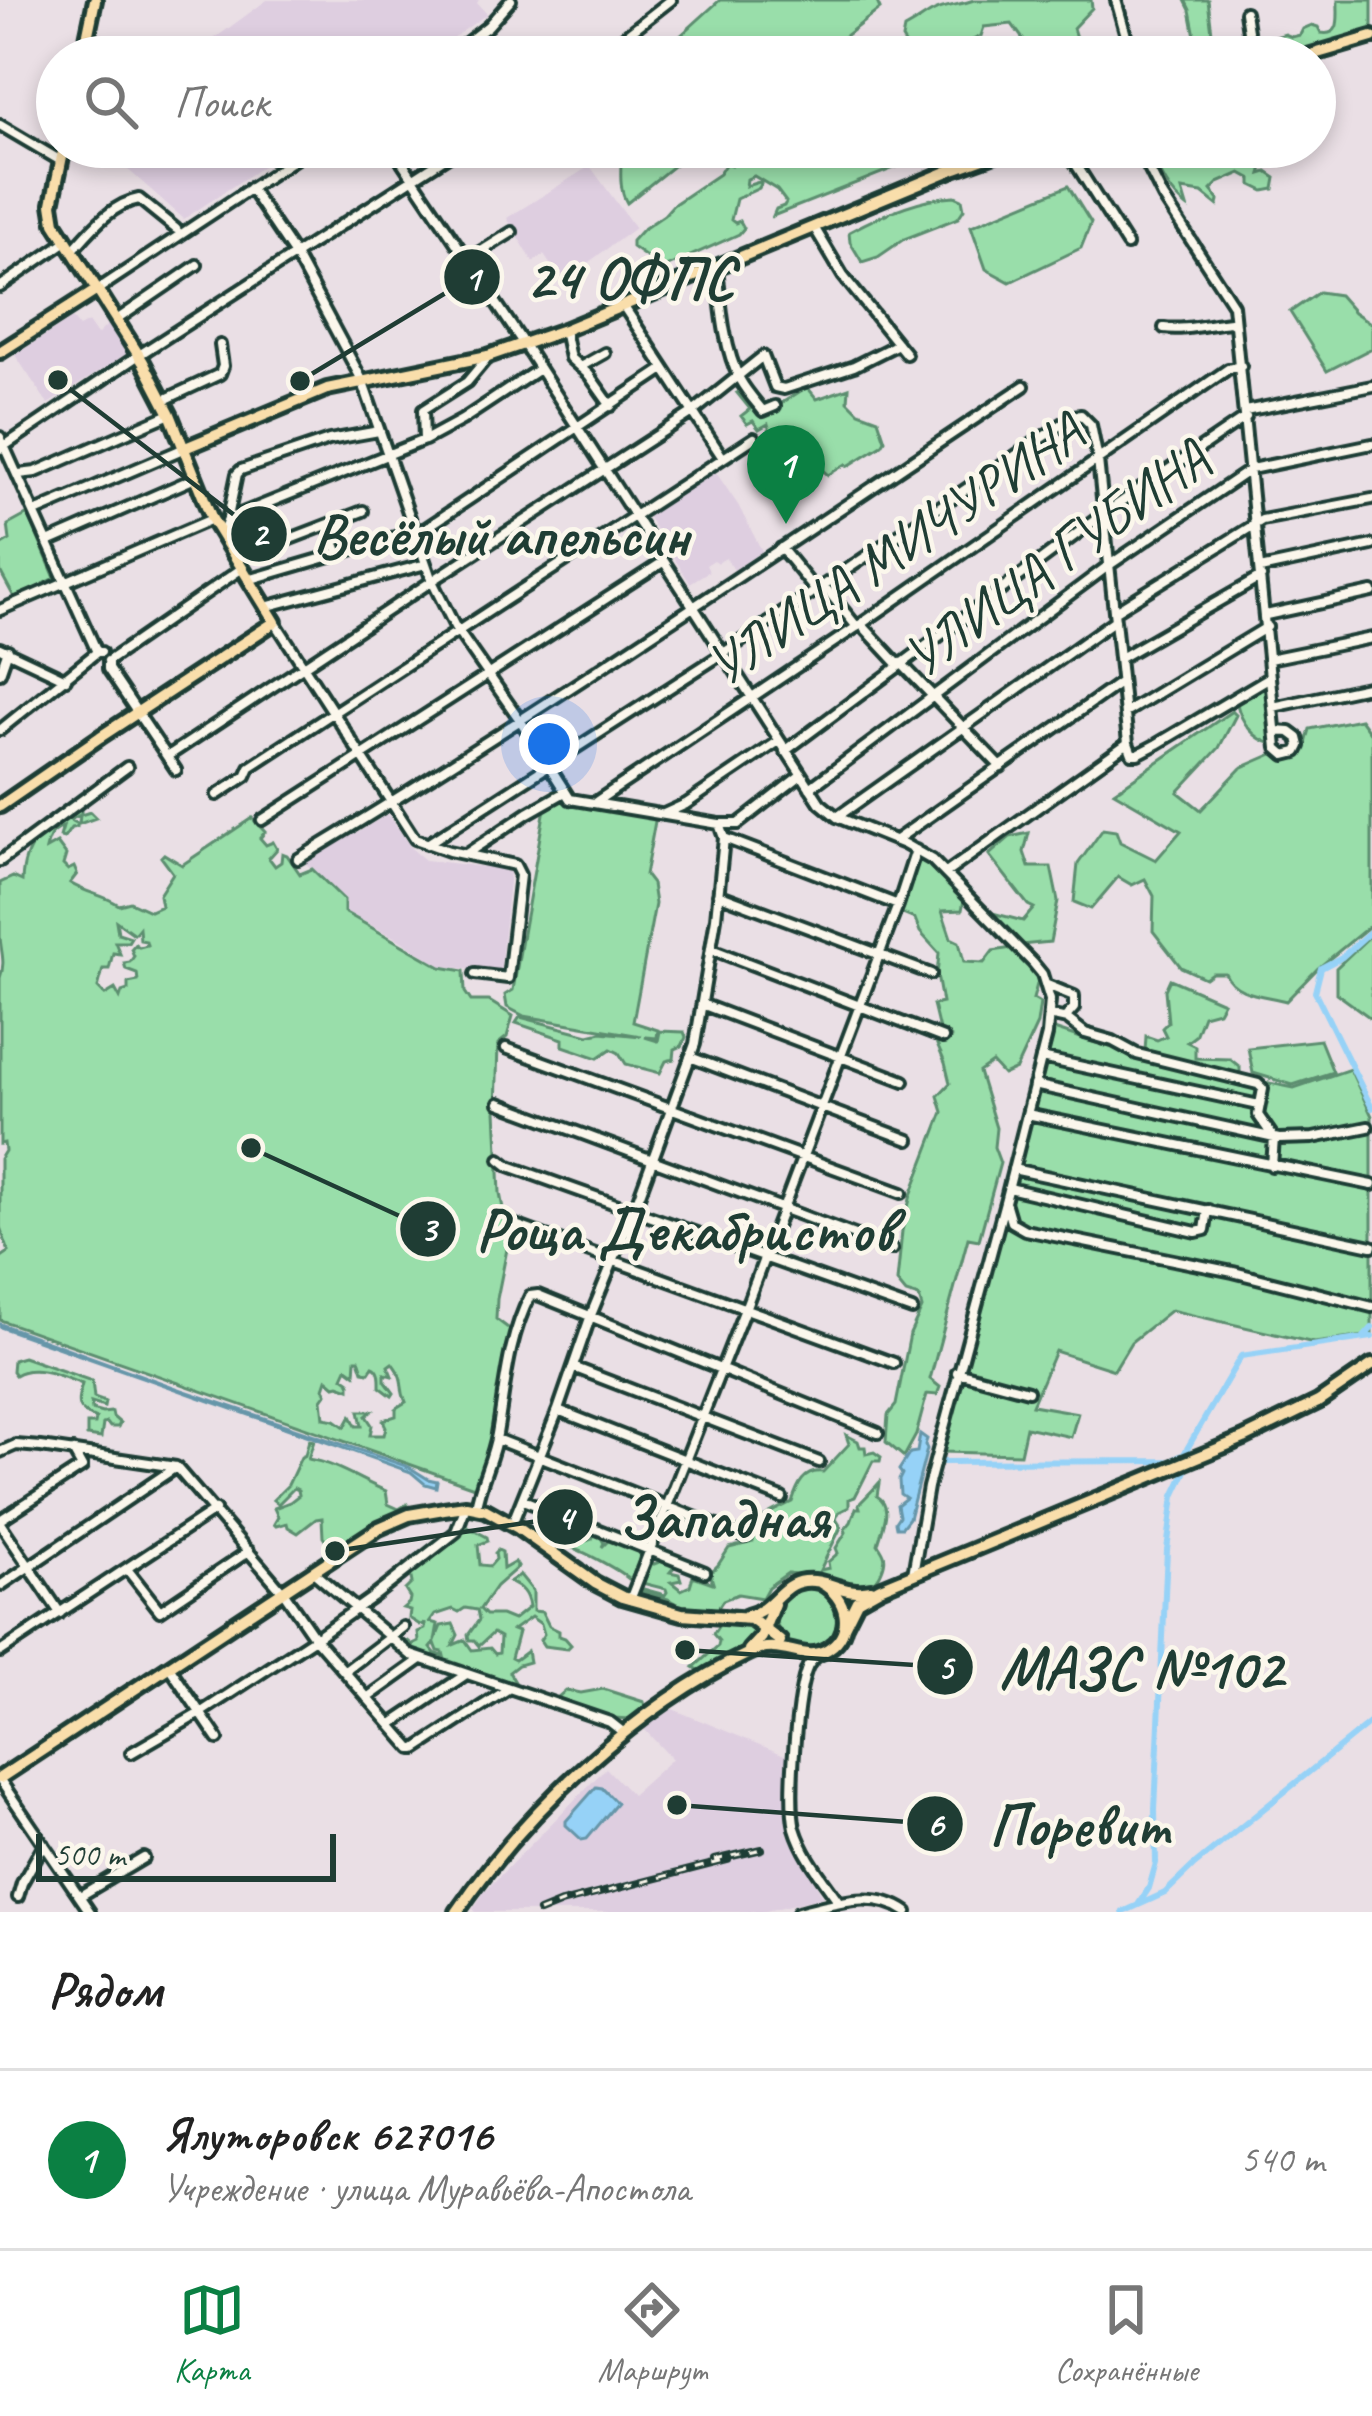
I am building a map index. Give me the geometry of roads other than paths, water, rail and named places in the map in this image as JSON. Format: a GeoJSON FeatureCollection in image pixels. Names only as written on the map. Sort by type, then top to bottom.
{"type":"FeatureCollection","features":[{"type":"Feature","properties":{"kind":"main road"},"geometry":{"type":"LineString","coordinates":[[87,36],[95,0]]}},
{"type":"Feature","properties":{"kind":"main road"},"geometry":{"type":"LineString","coordinates":[[1336,48],[1372,38]]}},
{"type":"Feature","properties":{"kind":"main road"},"geometry":{"type":"LineString","coordinates":[[0,806],[275,622],[212,519],[164,400],[118,319],[68,247],[52,213],[60,168]]}},
{"type":"Feature","properties":{"kind":"main road"},"geometry":{"type":"LineString","coordinates":[[184,448],[327,389],[488,356],[564,330],[949,168]]}},
{"type":"Feature","properties":{"kind":"main road"},"geometry":{"type":"LineString","coordinates":[[0,352],[97,290]]}},
{"type":"Feature","properties":{"kind":"main road"},"geometry":{"type":"LineString","coordinates":[[0,1779],[392,1521],[471,1507],[495,1514],[595,1583],[630,1600],[682,1614],[751,1618],[787,1646],[808,1654],[837,1641],[857,1601],[880,1588],[1244,1438],[1318,1402],[1372,1364]]}},
{"type":"Feature","properties":{"kind":"main road"},"geometry":{"type":"LineString","coordinates":[[733,1617],[759,1613],[798,1582],[850,1592],[880,1588]]}},
{"type":"Feature","properties":{"kind":"main road"},"geometry":{"type":"LineString","coordinates":[[821,1583],[842,1601],[844,1627]]}},
{"type":"Feature","properties":{"kind":"main road"},"geometry":{"type":"LineString","coordinates":[[742,1656],[759,1641],[776,1601]]}},
{"type":"Feature","properties":{"kind":"main road"},"geometry":{"type":"LineString","coordinates":[[776,1601],[772,1621],[787,1646]]}},
{"type":"Feature","properties":{"kind":"main road"},"geometry":{"type":"LineString","coordinates":[[457,1912],[513,1840],[624,1733],[671,1698],[742,1656],[766,1646],[787,1646]]}},
{"type":"Feature","properties":{"kind":"street"},"geometry":{"type":"LineString","coordinates":[[475,36],[511,0]]}},
{"type":"Feature","properties":{"kind":"street"},"geometry":{"type":"LineString","coordinates":[[625,36],[671,0]]}},
{"type":"Feature","properties":{"kind":"street"},"geometry":{"type":"LineString","coordinates":[[1116,0],[1126,36]]}},
{"type":"Feature","properties":{"kind":"street"},"geometry":{"type":"LineString","coordinates":[[1245,12],[1250,36]]}},
{"type":"Feature","properties":{"kind":"street"},"geometry":{"type":"LineString","coordinates":[[0,125],[36,146]]}},
{"type":"Feature","properties":{"kind":"street"},"geometry":{"type":"LineString","coordinates":[[97,290],[281,168]]}},
{"type":"Feature","properties":{"kind":"street"},"geometry":{"type":"LineString","coordinates":[[406,168],[820,802],[837,817],[916,850],[946,872],[1033,963],[1046,985],[1049,1015],[1041,1058],[928,1487],[913,1574]]}},
{"type":"Feature","properties":{"kind":"street"},"geometry":{"type":"LineString","coordinates":[[176,770],[108,669],[1,444],[429,168]]}},
{"type":"Feature","properties":{"kind":"street"},"geometry":{"type":"LineString","coordinates":[[1078,168],[1127,245]]}},
{"type":"Feature","properties":{"kind":"street"},"geometry":{"type":"LineString","coordinates":[[1149,168],[1233,305],[1276,731]]}},
{"type":"Feature","properties":{"kind":"street"},"geometry":{"type":"LineString","coordinates":[[250,188],[295,255],[362,380],[432,580],[458,631],[570,799],[738,824],[801,775]]}},
{"type":"Feature","properties":{"kind":"street"},"geometry":{"type":"LineString","coordinates":[[0,287],[68,247],[131,200],[139,199],[176,229]]}},
{"type":"Feature","properties":{"kind":"street"},"geometry":{"type":"LineString","coordinates":[[814,227],[843,276],[906,354]]}},
{"type":"Feature","properties":{"kind":"street"},"geometry":{"type":"LineString","coordinates":[[467,260],[512,232]]}},
{"type":"Feature","properties":{"kind":"street"},"geometry":{"type":"LineString","coordinates":[[118,319],[197,265]]}},
{"type":"Feature","properties":{"kind":"street"},"geometry":{"type":"LineString","coordinates":[[717,267],[728,348],[763,411],[775,406]]}},
{"type":"Feature","properties":{"kind":"street"},"geometry":{"type":"LineString","coordinates":[[625,307],[723,458]]}},
{"type":"Feature","properties":{"kind":"street"},"geometry":{"type":"LineString","coordinates":[[1164,328],[1230,322],[1236,326]]}},
{"type":"Feature","properties":{"kind":"street"},"geometry":{"type":"LineString","coordinates":[[564,330],[570,358],[610,406]]}},
{"type":"Feature","properties":{"kind":"street"},"geometry":{"type":"LineString","coordinates":[[164,400],[220,374],[220,344]]}},
{"type":"Feature","properties":{"kind":"street"},"geometry":{"type":"LineString","coordinates":[[168,756],[693,412],[763,356],[776,388],[784,389],[898,344]]}},
{"type":"Feature","properties":{"kind":"street"},"geometry":{"type":"LineString","coordinates":[[580,367],[605,353]]}},
{"type":"Feature","properties":{"kind":"street"},"geometry":{"type":"LineString","coordinates":[[424,440],[423,410],[467,382],[488,356]]}},
{"type":"Feature","properties":{"kind":"street","name":"УЛИЦА МИЧУРИНА"},"geometry":{"type":"LineString","coordinates":[[596,802],[1228,369],[1241,366]]}},
{"type":"Feature","properties":{"kind":"street"},"geometry":{"type":"LineString","coordinates":[[0,730],[103,655],[241,569],[339,554],[426,528],[664,369]]}},
{"type":"Feature","properties":{"kind":"street"},"geometry":{"type":"LineString","coordinates":[[228,518],[424,440],[539,370]]}},
{"type":"Feature","properties":{"kind":"street"},"geometry":{"type":"LineString","coordinates":[[298,860],[692,608],[1024,386]]}},
{"type":"Feature","properties":{"kind":"street"},"geometry":{"type":"LineString","coordinates":[[663,814],[782,746],[1246,414],[1372,386]]}},
{"type":"Feature","properties":{"kind":"street"},"geometry":{"type":"LineString","coordinates":[[19,474],[36,472],[170,414]]}},
{"type":"Feature","properties":{"kind":"street"},"geometry":{"type":"LineString","coordinates":[[428,844],[722,654],[1067,419],[1081,415],[1091,425],[1098,460],[1132,754],[1270,676]]}},
{"type":"Feature","properties":{"kind":"street"},"geometry":{"type":"LineString","coordinates":[[225,542],[241,470],[329,440],[380,431]]}},
{"type":"Feature","properties":{"kind":"street"},"geometry":{"type":"LineString","coordinates":[[217,795],[246,776],[250,766],[754,438]]}},
{"type":"Feature","properties":{"kind":"street","name":"УЛИЦА ГУБИНА"},"geometry":{"type":"LineString","coordinates":[[810,788],[1108,566],[1251,469],[1372,444]]}},
{"type":"Feature","properties":{"kind":"street"},"geometry":{"type":"LineString","coordinates":[[35,512],[184,448]]}},
{"type":"Feature","properties":{"kind":"street"},"geometry":{"type":"LineString","coordinates":[[48,542],[195,478]]}},
{"type":"Feature","properties":{"kind":"street"},"geometry":{"type":"LineString","coordinates":[[837,817],[1115,615],[1262,520],[1372,499]]}},
{"type":"Feature","properties":{"kind":"street"},"geometry":{"type":"LineString","coordinates":[[241,569],[256,547],[363,511]]}},
{"type":"Feature","properties":{"kind":"street"},"geometry":{"type":"LineString","coordinates":[[0,610],[212,519]]}},
{"type":"Feature","properties":{"kind":"street"},"geometry":{"type":"LineString","coordinates":[[328,526],[339,554]]}},
{"type":"Feature","properties":{"kind":"street"},"geometry":{"type":"LineString","coordinates":[[1120,658],[1261,573],[1372,545]]}},
{"type":"Feature","properties":{"kind":"street"},"geometry":{"type":"LineString","coordinates":[[781,548],[1001,767]]}},
{"type":"Feature","properties":{"kind":"street"},"geometry":{"type":"LineString","coordinates":[[262,820],[663,562]]}},
{"type":"Feature","properties":{"kind":"street"},"geometry":{"type":"LineString","coordinates":[[266,607],[427,564]]}},
{"type":"Feature","properties":{"kind":"street"},"geometry":{"type":"LineString","coordinates":[[1266,615],[1372,592]]}},
{"type":"Feature","properties":{"kind":"street"},"geometry":{"type":"LineString","coordinates":[[275,622],[416,838],[515,865],[520,875],[508,979],[475,974]]}},
{"type":"Feature","properties":{"kind":"street"},"geometry":{"type":"LineString","coordinates":[[1125,712],[1267,627]]}},
{"type":"Feature","properties":{"kind":"street"},"geometry":{"type":"LineString","coordinates":[[1269,658],[1372,638]]}},
{"type":"Feature","properties":{"kind":"street"},"geometry":{"type":"LineString","coordinates":[[0,674],[4,649],[66,680]]}},
{"type":"Feature","properties":{"kind":"street"},"geometry":{"type":"LineString","coordinates":[[896,840],[1122,681]]}},
{"type":"Feature","properties":{"kind":"street"},"geometry":{"type":"LineString","coordinates":[[1273,707],[1372,686]]}},
{"type":"Feature","properties":{"kind":"street"},"geometry":{"type":"LineString","coordinates":[[0,718],[11,722]]}},
{"type":"Feature","properties":{"kind":"street"},"geometry":{"type":"LineString","coordinates":[[946,872],[1128,746]]}},
{"type":"Feature","properties":{"kind":"street"},"geometry":{"type":"LineString","coordinates":[[0,861],[127,767]]}},
{"type":"Feature","properties":{"kind":"street"},"geometry":{"type":"LineString","coordinates":[[466,854],[565,792]]}},
{"type":"Feature","properties":{"kind":"street"},"geometry":{"type":"LineString","coordinates":[[512,1524],[690,1057],[703,1004],[718,894],[724,838],[718,824]]}},
{"type":"Feature","properties":{"kind":"street"},"geometry":{"type":"LineString","coordinates":[[724,838],[898,904]]}},
{"type":"Feature","properties":{"kind":"street"},"geometry":{"type":"LineString","coordinates":[[630,1600],[745,1309],[916,850]]}},
{"type":"Feature","properties":{"kind":"street"},"geometry":{"type":"LineString","coordinates":[[718,894],[931,974]]}},
{"type":"Feature","properties":{"kind":"street"},"geometry":{"type":"LineString","coordinates":[[711,949],[943,1038]]}},
{"type":"Feature","properties":{"kind":"street"},"geometry":{"type":"LineString","coordinates":[[1046,985],[1074,996],[1075,1008],[1065,1018]]}},
{"type":"Feature","properties":{"kind":"street"},"geometry":{"type":"LineString","coordinates":[[703,1004],[904,1081]]}},
{"type":"Feature","properties":{"kind":"street"},"geometry":{"type":"LineString","coordinates":[[1049,1015],[1065,1018],[1085,1034],[1137,1054],[1255,1082],[1262,1089],[1258,1115],[1273,1137],[1273,1166]]}},
{"type":"Feature","properties":{"kind":"street"},"geometry":{"type":"LineString","coordinates":[[506,1048],[902,1193]]}},
{"type":"Feature","properties":{"kind":"street"},"geometry":{"type":"LineString","coordinates":[[690,1057],[910,1140]]}},
{"type":"Feature","properties":{"kind":"street"},"geometry":{"type":"LineString","coordinates":[[1041,1058],[1258,1105]]}},
{"type":"Feature","properties":{"kind":"street"},"geometry":{"type":"LineString","coordinates":[[1034,1085],[1292,1140],[1368,1126]]}},
{"type":"Feature","properties":{"kind":"street"},"geometry":{"type":"LineString","coordinates":[[499,1103],[892,1249]]}},
{"type":"Feature","properties":{"kind":"street"},"geometry":{"type":"LineString","coordinates":[[1027,1114],[1372,1185]]}},
{"type":"Feature","properties":{"kind":"street"},"geometry":{"type":"LineString","coordinates":[[500,1159],[913,1310]]}},
{"type":"Feature","properties":{"kind":"street"},"geometry":{"type":"LineString","coordinates":[[1013,1169],[1372,1246]]}},
{"type":"Feature","properties":{"kind":"street"},"geometry":{"type":"LineString","coordinates":[[1009,1188],[1196,1232],[1205,1230],[1208,1210]]}},
{"type":"Feature","properties":{"kind":"street"},"geometry":{"type":"LineString","coordinates":[[1005,1204],[1011,1222],[1025,1230],[1233,1272],[1372,1307]]}},
{"type":"Feature","properties":{"kind":"street"},"geometry":{"type":"LineString","coordinates":[[513,1224],[894,1363]]}},
{"type":"Feature","properties":{"kind":"street"},"geometry":{"type":"LineString","coordinates":[[131,1753],[315,1638],[456,1532],[471,1507],[496,1438],[509,1354],[530,1296],[590,1315],[878,1433]]}},
{"type":"Feature","properties":{"kind":"street"},"geometry":{"type":"LineString","coordinates":[[573,1367],[819,1462]]}},
{"type":"Feature","properties":{"kind":"street"},"geometry":{"type":"LineString","coordinates":[[957,1372],[1028,1391]]}},
{"type":"Feature","properties":{"kind":"street"},"geometry":{"type":"LineString","coordinates":[[558,1410],[782,1498]]}},
{"type":"Feature","properties":{"kind":"street"},"geometry":{"type":"LineString","coordinates":[[496,1438],[746,1537]]}},
{"type":"Feature","properties":{"kind":"street"},"geometry":{"type":"LineString","coordinates":[[0,1452],[16,1445],[176,1467],[412,1749],[508,1689]]}},
{"type":"Feature","properties":{"kind":"street"},"geometry":{"type":"LineString","coordinates":[[60,1613],[0,1521],[82,1468],[73,1451]]}},
{"type":"Feature","properties":{"kind":"street"},"geometry":{"type":"LineString","coordinates":[[0,1586],[176,1467]]}},
{"type":"Feature","properties":{"kind":"street"},"geometry":{"type":"LineString","coordinates":[[522,1500],[705,1572]]}},
{"type":"Feature","properties":{"kind":"street"},"geometry":{"type":"LineString","coordinates":[[0,1652],[215,1510]]}},
{"type":"Feature","properties":{"kind":"street"},"geometry":{"type":"LineString","coordinates":[[127,1569],[160,1611],[249,1551]]}},
{"type":"Feature","properties":{"kind":"street"},"geometry":{"type":"LineString","coordinates":[[313,1572],[421,1660],[610,1722],[624,1733]]}},
{"type":"Feature","properties":{"kind":"street"},"geometry":{"type":"LineString","coordinates":[[345,1671],[403,1627]]}},
{"type":"Feature","properties":{"kind":"street"},"geometry":{"type":"LineString","coordinates":[[787,1646],[803,1666],[794,1825],[806,1854],[839,1901]]}},
{"type":"Feature","properties":{"kind":"street"},"geometry":{"type":"LineString","coordinates":[[803,1685],[809,1664],[825,1650]]}},
{"type":"Feature","properties":{"kind":"street"},"geometry":{"type":"LineString","coordinates":[[367,1698],[421,1660]]}},
{"type":"Feature","properties":{"kind":"street"},"geometry":{"type":"LineString","coordinates":[[170,1668],[218,1739]]}},
{"type":"Feature","properties":{"kind":"street"},"geometry":{"type":"LineString","coordinates":[[392,1724],[465,1675]]}},
{"type":"Feature","properties":{"kind":"street"},"geometry":{"type":"LineString","coordinates":[[0,1779],[90,1912]]}},
{"type":"Feature","properties":{"kind":"street"},"geometry":{"type":"LineString","coordinates":[[18,1897],[44,1843]]}},
{"type":"Feature","properties":{"kind":"street"},"geometry":{"type":"LineString","coordinates":[[80,1896],[144,1858]]}},
{"type":"Feature","properties":{"kind":"street"},"geometry":{"type":"LineString","coordinates":[[798,1912],[839,1901],[885,1901],[907,1912]]}},
{"type":"Feature","properties":{"kind":"water"},"geometry":{"type":"Polygon","coordinates":[[[0,1327],[409,1467],[437,1481],[436,1487],[411,1472],[0,1327]]]}},
{"type":"Feature","properties":{"kind":"water"},"geometry":{"type":"Polygon","coordinates":[[[920,1434],[927,1439],[927,1449],[909,1518],[896,1527],[897,1505],[906,1498],[900,1494],[899,1470],[910,1453],[917,1452],[920,1434]]]}},
{"type":"Feature","properties":{"kind":"water"},"geometry":{"type":"Polygon","coordinates":[[[596,1787],[617,1803],[582,1840],[566,1821],[596,1787]]]}},
{"type":"Feature","properties":{"kind":"waterway"},"geometry":{"type":"LineString","coordinates":[[1372,930],[1342,957],[1321,968],[1315,992],[1372,1108]]}},
{"type":"Feature","properties":{"kind":"waterway"},"geometry":{"type":"LineString","coordinates":[[1363,1338],[1372,1328]]}},
{"type":"Feature","properties":{"kind":"waterway"},"geometry":{"type":"LineString","coordinates":[[941,1462],[1171,1461],[1184,1454],[1241,1356],[1372,1337]]}},
{"type":"Feature","properties":{"kind":"waterway"},"geometry":{"type":"LineString","coordinates":[[1138,1905],[1156,1863],[1167,1550],[1174,1496],[1186,1471]]}},
{"type":"Feature","properties":{"kind":"waterway"},"geometry":{"type":"LineString","coordinates":[[1123,1912],[1165,1893],[1372,1721]]}},
{"type":"Feature","properties":{"kind":"railway"},"geometry":{"type":"LineString","coordinates":[[715,1860],[762,1849]]}},
{"type":"Feature","properties":{"kind":"railway"},"geometry":{"type":"LineString","coordinates":[[539,1912],[728,1860]]}},
{"type":"Feature","properties":{"kind":"place","name":"Весёлый апельсин"},"geometry":{"type":"Point","coordinates":[58,380]}},
{"type":"Feature","properties":{"kind":"place","name":"24 ОФПС"},"geometry":{"type":"Point","coordinates":[300,381]}},
{"type":"Feature","properties":{"kind":"place","name":"Ялуторовск 627016"},"geometry":{"type":"Point","coordinates":[786,524]}},
{"type":"Feature","properties":{"kind":"place","name":"Роща Декабристов"},"geometry":{"type":"Point","coordinates":[251,1148]}},
{"type":"Feature","properties":{"kind":"place","name":"Западная"},"geometry":{"type":"Point","coordinates":[335,1551]}},
{"type":"Feature","properties":{"kind":"place","name":"МАЗС №102"},"geometry":{"type":"Point","coordinates":[685,1650]}},
{"type":"Feature","properties":{"kind":"place","name":"Поревит"},"geometry":{"type":"Point","coordinates":[677,1805]}}]}
